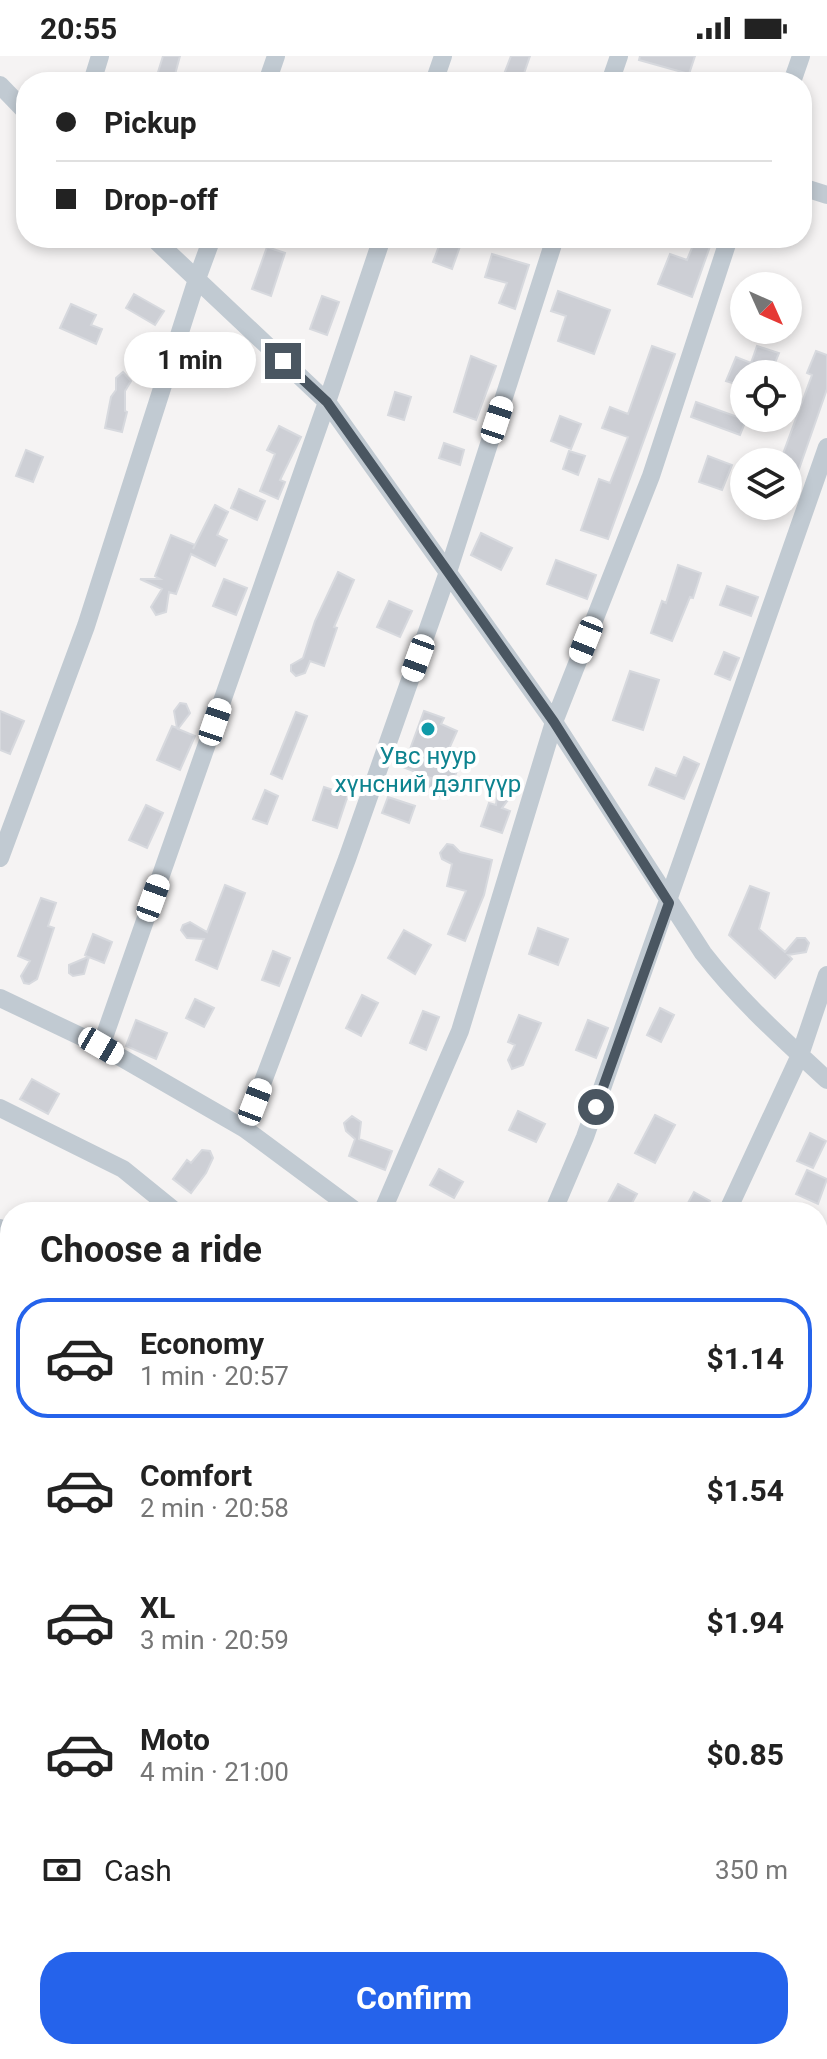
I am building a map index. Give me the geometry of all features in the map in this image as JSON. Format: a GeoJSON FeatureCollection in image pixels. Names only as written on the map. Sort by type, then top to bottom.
{"type":"FeatureCollection","features":[{"type":"Feature","properties":{"kind":"street"},"geometry":{"type":"LineString","coordinates":[[0,85],[16,102]]}},
{"type":"Feature","properties":{"kind":"street"},"geometry":{"type":"LineString","coordinates":[[164,248],[327,402],[554,722],[669,903],[727,985],[827,1080]]}},
{"type":"Feature","properties":{"kind":"street"},"geometry":{"type":"LineString","coordinates":[[0,858],[86,626],[208,248]]}},
{"type":"Feature","properties":{"kind":"street"},"geometry":{"type":"LineString","coordinates":[[101,1046],[379,248]]}},
{"type":"Feature","properties":{"kind":"street"},"geometry":{"type":"LineString","coordinates":[[245,1129],[347,859],[448,572],[552,248]]}},
{"type":"Feature","properties":{"kind":"street"},"geometry":{"type":"LineString","coordinates":[[386,1202],[460,1031],[554,722],[651,476],[726,248]]}},
{"type":"Feature","properties":{"kind":"street"},"geometry":{"type":"LineString","coordinates":[[557,1202],[585,1137],[669,903],[684,851],[827,447]]}},
{"type":"Feature","properties":{"kind":"street"},"geometry":{"type":"LineString","coordinates":[[732,1202],[800,1055],[827,975]]}},
{"type":"Feature","properties":{"kind":"street"},"geometry":{"type":"LineString","coordinates":[[0,998],[101,1046],[245,1129],[344,1202]]}},
{"type":"Feature","properties":{"kind":"street"},"geometry":{"type":"LineString","coordinates":[[0,1108],[123,1169],[164,1202]]}},
{"type":"Feature","properties":{"kind":"building"},"geometry":{"type":"Polygon","coordinates":[[[163,56],[180,56],[176,72],[158,72],[163,56]]]}},
{"type":"Feature","properties":{"kind":"building"},"geometry":{"type":"Polygon","coordinates":[[[511,56],[530,56],[524,72],[505,72],[511,56]]]}},
{"type":"Feature","properties":{"kind":"building"},"geometry":{"type":"Polygon","coordinates":[[[640,56],[695,56],[690,72],[639,60],[640,56]]]}},
{"type":"Feature","properties":{"kind":"building"},"geometry":{"type":"Polygon","coordinates":[[[267,248],[285,253],[271,296],[252,289],[267,248]]]}},
{"type":"Feature","properties":{"kind":"building"},"geometry":{"type":"Polygon","coordinates":[[[438,248],[459,248],[452,269],[433,262],[438,248]]]}},
{"type":"Feature","properties":{"kind":"building"},"geometry":{"type":"Polygon","coordinates":[[[692,248],[709,248],[692,297],[658,284],[670,254],[687,260],[692,248]]]}},
{"type":"Feature","properties":{"kind":"building"},"geometry":{"type":"Polygon","coordinates":[[[492,254],[529,265],[515,309],[499,303],[507,283],[485,277],[492,254]]]}},
{"type":"Feature","properties":{"kind":"building"},"geometry":{"type":"Polygon","coordinates":[[[558,291],[610,310],[594,354],[558,341],[566,316],[551,311],[558,291]]]}},
{"type":"Feature","properties":{"kind":"building"},"geometry":{"type":"Polygon","coordinates":[[[134,294],[164,311],[155,325],[126,308],[134,294]]]}},
{"type":"Feature","properties":{"kind":"building"},"geometry":{"type":"Polygon","coordinates":[[[322,296],[339,302],[327,335],[310,329],[322,296]]]}},
{"type":"Feature","properties":{"kind":"building"},"geometry":{"type":"Polygon","coordinates":[[[71,304],[96,315],[91,325],[102,329],[96,344],[60,328],[71,304]]]}},
{"type":"Feature","properties":{"kind":"building"},"geometry":{"type":"Polygon","coordinates":[[[652,346],[675,354],[608,539],[581,530],[599,479],[610,483],[628,437],[602,428],[610,407],[628,414],[652,346]]]}},
{"type":"Feature","properties":{"kind":"building"},"geometry":{"type":"Polygon","coordinates":[[[757,346],[779,353],[776,360],[752,360],[757,346]]]}},
{"type":"Feature","properties":{"kind":"building"},"geometry":{"type":"Polygon","coordinates":[[[816,351],[827,355],[827,389],[802,461],[802,448],[785,448],[791,432],[802,432],[802,402],[812,375],[807,373],[816,351]]]}},
{"type":"Feature","properties":{"kind":"building"},"geometry":{"type":"Polygon","coordinates":[[[471,356],[496,366],[476,420],[454,412],[471,356]]]}},
{"type":"Feature","properties":{"kind":"building"},"geometry":{"type":"Polygon","coordinates":[[[123,372],[131,381],[125,391],[127,412],[122,432],[105,428],[111,397],[116,390],[116,378],[123,372]]]}},
{"type":"Feature","properties":{"kind":"building"},"geometry":{"type":"Polygon","coordinates":[[[395,392],[411,397],[404,420],[388,415],[395,392]]]}},
{"type":"Feature","properties":{"kind":"building"},"geometry":{"type":"Polygon","coordinates":[[[696,402],[730,414],[730,431],[691,417],[696,402]]]}},
{"type":"Feature","properties":{"kind":"building"},"geometry":{"type":"Polygon","coordinates":[[[560,416],[581,424],[571,449],[551,441],[560,416]]]}},
{"type":"Feature","properties":{"kind":"building"},"geometry":{"type":"Polygon","coordinates":[[[279,426],[301,437],[280,480],[285,482],[278,499],[260,491],[275,454],[267,450],[279,426]]]}},
{"type":"Feature","properties":{"kind":"building"},"geometry":{"type":"Polygon","coordinates":[[[444,443],[464,450],[460,465],[439,458],[444,443]]]}},
{"type":"Feature","properties":{"kind":"building"},"geometry":{"type":"Polygon","coordinates":[[[26,450],[43,457],[33,482],[16,476],[26,450]]]}},
{"type":"Feature","properties":{"kind":"building"},"geometry":{"type":"Polygon","coordinates":[[[569,451],[585,456],[578,475],[563,469],[569,451]]]}},
{"type":"Feature","properties":{"kind":"building"},"geometry":{"type":"Polygon","coordinates":[[[708,456],[730,464],[722,490],[699,482],[708,456]]]}},
{"type":"Feature","properties":{"kind":"building"},"geometry":{"type":"Polygon","coordinates":[[[239,489],[265,501],[257,520],[231,508],[239,489]]]}},
{"type":"Feature","properties":{"kind":"building"},"geometry":{"type":"Polygon","coordinates":[[[215,505],[228,512],[217,535],[227,540],[215,566],[191,554],[176,594],[169,592],[166,612],[156,615],[151,607],[162,589],[140,579],[160,579],[155,576],[171,535],[195,545],[215,505]]]}},
{"type":"Feature","properties":{"kind":"building"},"geometry":{"type":"Polygon","coordinates":[[[481,533],[512,548],[501,570],[471,555],[481,533]]]}},
{"type":"Feature","properties":{"kind":"building"},"geometry":{"type":"Polygon","coordinates":[[[556,560],[596,575],[587,599],[547,584],[556,560]]]}},
{"type":"Feature","properties":{"kind":"building"},"geometry":{"type":"Polygon","coordinates":[[[678,565],[701,573],[693,598],[690,597],[672,641],[651,633],[662,601],[666,603],[678,565]]]}},
{"type":"Feature","properties":{"kind":"building"},"geometry":{"type":"Polygon","coordinates":[[[338,572],[354,580],[334,627],[337,628],[324,666],[310,661],[305,673],[296,676],[291,671],[291,665],[303,658],[315,621],[338,572]]]}},
{"type":"Feature","properties":{"kind":"building"},"geometry":{"type":"Polygon","coordinates":[[[224,579],[247,588],[236,615],[213,606],[224,579]]]}},
{"type":"Feature","properties":{"kind":"building"},"geometry":{"type":"Polygon","coordinates":[[[727,586],[758,597],[751,616],[720,605],[727,586]]]}},
{"type":"Feature","properties":{"kind":"building"},"geometry":{"type":"Polygon","coordinates":[[[389,601],[412,611],[400,637],[377,627],[389,601]]]}},
{"type":"Feature","properties":{"kind":"building"},"geometry":{"type":"Polygon","coordinates":[[[724,652],[739,658],[730,680],[715,674],[724,652]]]}},
{"type":"Feature","properties":{"kind":"building"},"geometry":{"type":"Polygon","coordinates":[[[630,671],[659,680],[643,730],[613,720],[630,671]]]}},
{"type":"Feature","properties":{"kind":"building"},"geometry":{"type":"Polygon","coordinates":[[[180,703],[186,704],[190,713],[178,729],[195,736],[180,770],[157,760],[172,726],[177,728],[174,711],[180,703]]]}},
{"type":"Feature","properties":{"kind":"building"},"geometry":{"type":"Polygon","coordinates":[[[0,711],[24,721],[10,754],[0,750],[0,711]]]}},
{"type":"Feature","properties":{"kind":"building"},"geometry":{"type":"Polygon","coordinates":[[[424,711],[444,718],[441,724],[457,731],[444,760],[459,765],[447,799],[426,791],[431,778],[395,764],[401,749],[409,752],[424,711]]]}},
{"type":"Feature","properties":{"kind":"building"},"geometry":{"type":"Polygon","coordinates":[[[296,712],[307,716],[282,779],[271,774],[296,712]]]}},
{"type":"Feature","properties":{"kind":"building"},"geometry":{"type":"Polygon","coordinates":[[[684,757],[699,764],[684,799],[649,785],[656,768],[676,776],[684,757]]]}},
{"type":"Feature","properties":{"kind":"building"},"geometry":{"type":"Polygon","coordinates":[[[506,782],[511,784],[514,792],[502,808],[510,811],[502,833],[481,826],[489,803],[496,805],[498,786],[506,782]]]}},
{"type":"Feature","properties":{"kind":"building"},"geometry":{"type":"Polygon","coordinates":[[[324,787],[348,795],[337,828],[313,820],[324,787]]]}},
{"type":"Feature","properties":{"kind":"building"},"geometry":{"type":"Polygon","coordinates":[[[265,790],[278,796],[267,824],[253,819],[265,790]]]}},
{"type":"Feature","properties":{"kind":"building"},"geometry":{"type":"Polygon","coordinates":[[[388,797],[415,806],[409,823],[382,813],[388,797]]]}},
{"type":"Feature","properties":{"kind":"building"},"geometry":{"type":"Polygon","coordinates":[[[146,805],[163,813],[147,848],[129,840],[146,805]]]}},
{"type":"Feature","properties":{"kind":"building"},"geometry":{"type":"Polygon","coordinates":[[[447,844],[460,852],[492,860],[484,895],[465,941],[448,934],[466,891],[447,886],[452,864],[442,859],[440,853],[447,844]]]}},
{"type":"Feature","properties":{"kind":"building"},"geometry":{"type":"Polygon","coordinates":[[[225,885],[245,893],[217,969],[196,960],[204,939],[187,938],[181,930],[183,925],[190,922],[207,932],[225,885]]]}},
{"type":"Feature","properties":{"kind":"building"},"geometry":{"type":"Polygon","coordinates":[[[750,886],[769,893],[759,929],[785,952],[797,938],[805,938],[809,943],[806,952],[788,955],[792,959],[775,978],[729,935],[750,886]]]}},
{"type":"Feature","properties":{"kind":"building"},"geometry":{"type":"Polygon","coordinates":[[[41,898],[56,903],[48,926],[54,928],[37,979],[29,984],[24,983],[21,976],[30,961],[18,956],[41,898]]]}},
{"type":"Feature","properties":{"kind":"building"},"geometry":{"type":"Polygon","coordinates":[[[538,928],[568,939],[558,965],[529,954],[538,928]]]}},
{"type":"Feature","properties":{"kind":"building"},"geometry":{"type":"Polygon","coordinates":[[[404,930],[431,945],[415,974],[388,958],[404,930]]]}},
{"type":"Feature","properties":{"kind":"building"},"geometry":{"type":"Polygon","coordinates":[[[93,934],[112,942],[104,963],[89,957],[84,974],[73,976],[69,973],[69,965],[88,957],[85,955],[93,934]]]}},
{"type":"Feature","properties":{"kind":"building"},"geometry":{"type":"Polygon","coordinates":[[[273,951],[290,958],[279,986],[262,980],[273,951]]]}},
{"type":"Feature","properties":{"kind":"building"},"geometry":{"type":"Polygon","coordinates":[[[362,995],[378,1003],[361,1036],[346,1028],[362,995]]]}},
{"type":"Feature","properties":{"kind":"building"},"geometry":{"type":"Polygon","coordinates":[[[195,999],[214,1008],[204,1027],[186,1018],[195,999]]]}},
{"type":"Feature","properties":{"kind":"building"},"geometry":{"type":"Polygon","coordinates":[[[660,1008],[674,1015],[661,1042],[647,1035],[660,1008]]]}},
{"type":"Feature","properties":{"kind":"building"},"geometry":{"type":"Polygon","coordinates":[[[423,1011],[439,1017],[426,1050],[410,1043],[423,1011]]]}},
{"type":"Feature","properties":{"kind":"building"},"geometry":{"type":"Polygon","coordinates":[[[519,1015],[541,1023],[523,1065],[512,1069],[508,1060],[515,1045],[508,1042],[519,1015]]]}},
{"type":"Feature","properties":{"kind":"building"},"geometry":{"type":"Polygon","coordinates":[[[136,1020],[167,1033],[156,1059],[126,1046],[136,1020]]]}},
{"type":"Feature","properties":{"kind":"building"},"geometry":{"type":"Polygon","coordinates":[[[588,1020],[608,1028],[596,1058],[576,1050],[588,1020]]]}},
{"type":"Feature","properties":{"kind":"building"},"geometry":{"type":"Polygon","coordinates":[[[32,1079],[59,1094],[48,1114],[20,1099],[32,1079]]]}},
{"type":"Feature","properties":{"kind":"building"},"geometry":{"type":"Polygon","coordinates":[[[518,1111],[545,1124],[536,1142],[509,1130],[518,1111]]]}},
{"type":"Feature","properties":{"kind":"building"},"geometry":{"type":"Polygon","coordinates":[[[655,1115],[675,1125],[655,1163],[635,1153],[655,1115]]]}},
{"type":"Feature","properties":{"kind":"building"},"geometry":{"type":"Polygon","coordinates":[[[352,1116],[361,1122],[359,1139],[392,1151],[385,1170],[349,1156],[355,1139],[346,1131],[344,1123],[352,1116]]]}},
{"type":"Feature","properties":{"kind":"building"},"geometry":{"type":"Polygon","coordinates":[[[810,1133],[826,1141],[813,1168],[797,1161],[810,1133]]]}},
{"type":"Feature","properties":{"kind":"building"},"geometry":{"type":"Polygon","coordinates":[[[202,1150],[210,1151],[213,1158],[191,1193],[173,1179],[187,1160],[191,1163],[202,1150]]]}},
{"type":"Feature","properties":{"kind":"building"},"geometry":{"type":"Polygon","coordinates":[[[439,1169],[463,1182],[454,1198],[430,1185],[439,1169]]]}},
{"type":"Feature","properties":{"kind":"building"},"geometry":{"type":"Polygon","coordinates":[[[807,1170],[827,1179],[819,1202],[796,1194],[807,1170]]]}},
{"type":"Feature","properties":{"kind":"building"},"geometry":{"type":"Polygon","coordinates":[[[618,1184],[637,1194],[633,1202],[608,1202],[618,1184]]]}},
{"type":"Feature","properties":{"kind":"building"},"geometry":{"type":"Polygon","coordinates":[[[694,1192],[710,1201],[709,1202],[688,1202],[694,1192]]]}},
{"type":"Feature","properties":{"kind":"place","name":"Увс нуур хүнсний дэлгүүр"},"geometry":{"type":"Point","coordinates":[428,729]}},
{"type":"Feature","properties":{"kind":"route"},"geometry":{"type":"LineString","coordinates":[[283,361],[327,402],[554,722],[669,903],[596,1107]]}}]}
